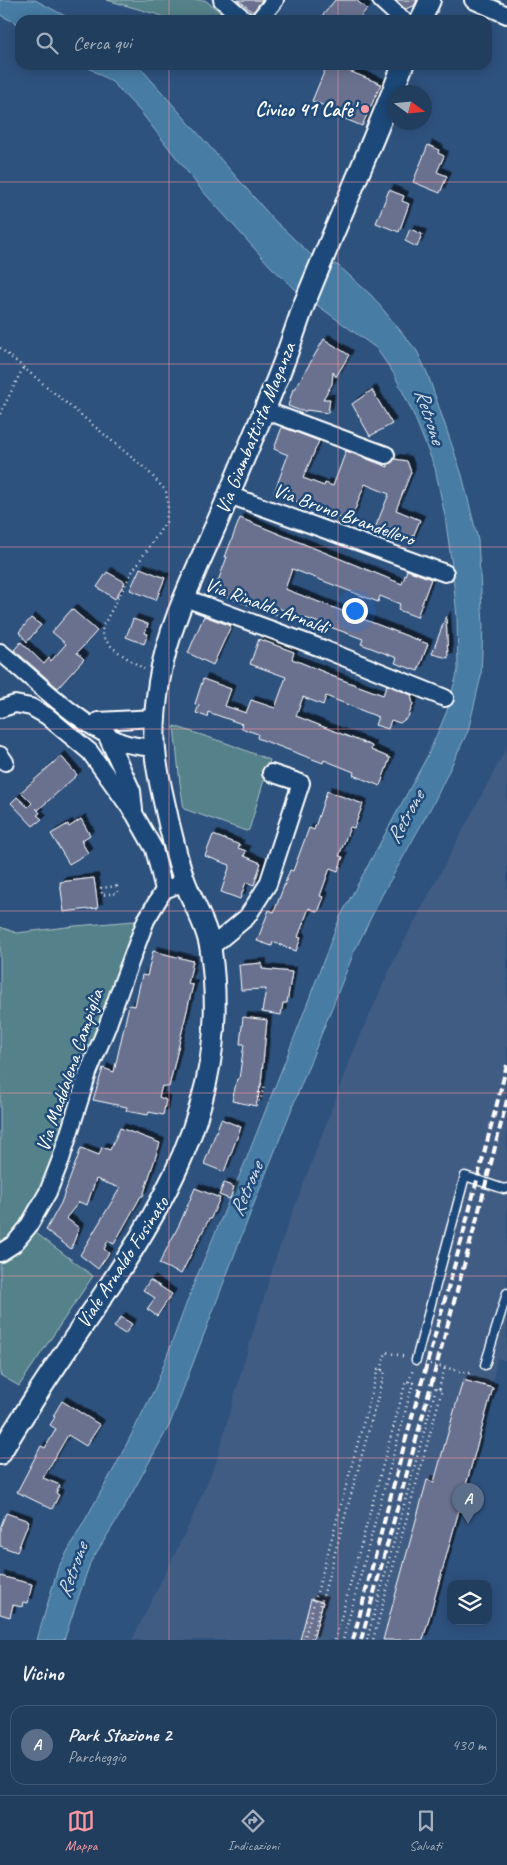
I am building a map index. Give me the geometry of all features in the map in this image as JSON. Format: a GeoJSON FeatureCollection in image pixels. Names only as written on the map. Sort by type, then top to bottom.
{"type":"FeatureCollection","features":[{"type":"Feature","properties":{"kind":"street"},"geometry":{"type":"LineString","coordinates":[[222,0],[240,15]]}},
{"type":"Feature","properties":{"kind":"street"},"geometry":{"type":"LineString","coordinates":[[263,15],[275,0]]}},
{"type":"Feature","properties":{"kind":"street"},"geometry":{"type":"LineString","coordinates":[[381,0],[397,15]]}},
{"type":"Feature","properties":{"kind":"street"},"geometry":{"type":"LineString","coordinates":[[423,15],[430,0]]}},
{"type":"Feature","properties":{"kind":"street"},"geometry":{"type":"LineString","coordinates":[[473,0],[507,15]]}},
{"type":"Feature","properties":{"kind":"street","name":"Via Giambattista Maganza"},"geometry":{"type":"LineString","coordinates":[[164,801],[155,748],[159,679],[168,644],[185,598],[285,359],[304,304],[401,70]]}},
{"type":"Feature","properties":{"kind":"street"},"geometry":{"type":"LineString","coordinates":[[264,410],[386,455]]}},
{"type":"Feature","properties":{"kind":"street","name":"Via Bruno Brandellero"},"geometry":{"type":"LineString","coordinates":[[229,494],[445,573]]}},
{"type":"Feature","properties":{"kind":"street","name":"Via Rinaldo Arnaldi"},"geometry":{"type":"LineString","coordinates":[[185,598],[321,648],[445,698]]}},
{"type":"Feature","properties":{"kind":"street"},"geometry":{"type":"LineString","coordinates":[[0,652],[82,721],[106,727],[156,718]]}},
{"type":"Feature","properties":{"kind":"street"},"geometry":{"type":"LineString","coordinates":[[0,710],[15,704],[31,707],[48,716],[90,752],[135,815],[154,849],[164,890],[185,882]]}},
{"type":"Feature","properties":{"kind":"street"},"geometry":{"type":"LineString","coordinates":[[106,727],[132,792],[135,815]]}},
{"type":"Feature","properties":{"kind":"street"},"geometry":{"type":"LineString","coordinates":[[106,727],[121,742],[140,747],[155,748]]}},
{"type":"Feature","properties":{"kind":"street"},"geometry":{"type":"LineString","coordinates":[[211,947],[247,917],[268,884],[302,783],[271,773]]}},
{"type":"Feature","properties":{"kind":"street","name":"Viale Arnaldo Fusinato"},"geometry":{"type":"LineString","coordinates":[[2,1446],[77,1332],[130,1257],[155,1214],[182,1161],[196,1125],[205,1092],[214,1037],[216,1008],[211,947],[200,914],[185,882],[164,801]]}},
{"type":"Feature","properties":{"kind":"street","name":"Via Maddalena Campiglia"},"geometry":{"type":"LineString","coordinates":[[0,1252],[14,1244],[28,1227],[48,1192],[61,1159],[88,1073],[107,1028],[146,920],[164,890]]}},
{"type":"Feature","properties":{"kind":"lane"},"geometry":{"type":"LineString","coordinates":[[416,1360],[465,1176],[504,1189],[507,1188]]}},
{"type":"Feature","properties":{"kind":"lane"},"geometry":{"type":"LineString","coordinates":[[485,1365],[507,1293]]}},
{"type":"Feature","properties":{"kind":"path"},"geometry":{"type":"LineString","coordinates":[[0,348],[147,470],[166,491],[168,506],[166,522],[132,572],[103,626],[102,633],[104,639],[126,658],[159,679]]}},
{"type":"Feature","properties":{"kind":"path"},"geometry":{"type":"LineString","coordinates":[[0,414],[23,368]]}},
{"type":"Feature","properties":{"kind":"path"},"geometry":{"type":"LineString","coordinates":[[117,886],[118,893],[102,895],[101,888],[117,886]]}},
{"type":"Feature","properties":{"kind":"path"},"geometry":{"type":"LineString","coordinates":[[261,1084],[264,1085],[260,1101],[257,1100],[261,1084]]}},
{"type":"Feature","properties":{"kind":"path"},"geometry":{"type":"LineString","coordinates":[[373,1640],[442,1390],[439,1389],[445,1367]]}},
{"type":"Feature","properties":{"kind":"path"},"geometry":{"type":"LineString","coordinates":[[304,1640],[378,1369],[384,1371],[311,1640]]}},
{"type":"Feature","properties":{"kind":"path"},"geometry":{"type":"LineString","coordinates":[[335,1640],[406,1381],[413,1383],[343,1640]]}},
{"type":"Feature","properties":{"kind":"path"},"geometry":{"type":"LineString","coordinates":[[367,1640],[436,1388],[439,1389]]}},
{"type":"Feature","properties":{"kind":"shaded area"},"geometry":{"type":"Polygon","coordinates":[[[507,747],[507,1361],[497,1358],[492,1386],[485,1403],[419,1640],[132,1640],[188,1527],[216,1462],[278,1251],[352,1055],[393,962],[507,747]]]}},
{"type":"Feature","properties":{"kind":"green space"},"geometry":{"type":"Polygon","coordinates":[[[107,0],[205,0],[224,15],[159,15],[107,0]]]}},
{"type":"Feature","properties":{"kind":"green space"},"geometry":{"type":"Polygon","coordinates":[[[174,726],[270,760],[249,830],[246,831],[184,809],[174,726]]]}},
{"type":"Feature","properties":{"kind":"green space"},"geometry":{"type":"Polygon","coordinates":[[[146,920],[28,1227],[93,1276],[19,1386],[0,1375],[0,927],[17,933],[146,920]]]}},
{"type":"Feature","properties":{"kind":"water"},"geometry":{"type":"Polygon","coordinates":[[[0,0],[35,0],[64,15],[15,15],[15,22],[0,15],[0,0]]]}},
{"type":"Feature","properties":{"kind":"water","name":"Retrone"},"geometry":{"type":"Polygon","coordinates":[[[92,70],[142,70],[274,220],[310,254],[339,266],[372,296],[417,351],[428,375],[462,475],[478,540],[483,626],[481,676],[468,731],[435,800],[381,897],[354,952],[253,1206],[169,1426],[121,1513],[90,1563],[64,1640],[37,1640],[58,1568],[116,1465],[155,1388],[194,1283],[246,1160],[340,917],[428,755],[447,711],[458,670],[457,617],[452,566],[445,516],[435,468],[413,413],[394,374],[376,348],[295,289],[271,267],[200,188],[140,111],[112,82],[92,70]]]}},
{"type":"Feature","properties":{"kind":"building"},"geometry":{"type":"Polygon","coordinates":[[[238,0],[262,0],[253,12],[238,0]]]}},
{"type":"Feature","properties":{"kind":"building"},"geometry":{"type":"Polygon","coordinates":[[[335,0],[356,0],[367,9],[362,15],[323,15],[335,0]]]}},
{"type":"Feature","properties":{"kind":"building"},"geometry":{"type":"Polygon","coordinates":[[[396,0],[417,0],[414,6],[405,9],[396,0]]]}},
{"type":"Feature","properties":{"kind":"building"},"geometry":{"type":"Polygon","coordinates":[[[325,70],[346,70],[381,84],[362,126],[338,116],[340,112],[312,101],[325,70]]]}},
{"type":"Feature","properties":{"kind":"building"},"geometry":{"type":"Polygon","coordinates":[[[428,145],[439,150],[438,153],[444,156],[437,172],[447,176],[440,193],[413,182],[428,145]]]}},
{"type":"Feature","properties":{"kind":"building"},"geometry":{"type":"Polygon","coordinates":[[[389,190],[404,196],[402,201],[409,204],[399,232],[376,223],[389,190]]]}},
{"type":"Feature","properties":{"kind":"building"},"geometry":{"type":"Polygon","coordinates":[[[410,229],[422,234],[417,247],[405,241],[410,229]]]}},
{"type":"Feature","properties":{"kind":"building"},"geometry":{"type":"Polygon","coordinates":[[[324,339],[349,355],[336,377],[333,372],[332,384],[323,399],[330,399],[328,413],[301,411],[288,406],[293,389],[295,389],[324,339]]]}},
{"type":"Feature","properties":{"kind":"building"},"geometry":{"type":"Polygon","coordinates":[[[372,390],[392,424],[370,436],[352,404],[372,390]]]}},
{"type":"Feature","properties":{"kind":"building"},"geometry":{"type":"Polygon","coordinates":[[[282,427],[319,441],[303,478],[324,486],[325,483],[333,486],[346,451],[388,467],[395,459],[407,461],[411,472],[396,510],[420,520],[411,542],[375,528],[389,494],[365,484],[350,522],[274,493],[288,455],[274,449],[282,427]]]}},
{"type":"Feature","properties":{"kind":"building"},"geometry":{"type":"Polygon","coordinates":[[[240,518],[402,584],[407,570],[431,579],[417,617],[398,610],[400,604],[380,596],[378,602],[292,569],[285,589],[428,644],[418,671],[395,663],[397,658],[361,644],[363,639],[278,608],[276,615],[214,592],[240,518]]]}},
{"type":"Feature","properties":{"kind":"building"},"geometry":{"type":"Polygon","coordinates":[[[140,568],[165,578],[156,600],[130,590],[140,568]]]}},
{"type":"Feature","properties":{"kind":"building"},"geometry":{"type":"Polygon","coordinates":[[[107,572],[125,582],[115,599],[97,587],[107,572]]]}},
{"type":"Feature","properties":{"kind":"building"},"geometry":{"type":"Polygon","coordinates":[[[72,609],[97,631],[77,653],[84,659],[58,688],[14,650],[21,642],[44,664],[49,658],[51,661],[66,644],[52,632],[72,609]]]}},
{"type":"Feature","properties":{"kind":"building"},"geometry":{"type":"Polygon","coordinates":[[[204,616],[231,626],[213,665],[188,653],[204,616]]]}},
{"type":"Feature","properties":{"kind":"building"},"geometry":{"type":"Polygon","coordinates":[[[446,616],[448,658],[432,654],[446,616]]]}},
{"type":"Feature","properties":{"kind":"building"},"geometry":{"type":"Polygon","coordinates":[[[31,618],[41,625],[27,642],[19,632],[31,618]]]}},
{"type":"Feature","properties":{"kind":"building"},"geometry":{"type":"Polygon","coordinates":[[[133,619],[148,624],[145,633],[148,634],[144,644],[126,637],[133,619]]]}},
{"type":"Feature","properties":{"kind":"building"},"geometry":{"type":"Polygon","coordinates":[[[259,639],[294,652],[292,659],[383,695],[387,685],[411,695],[413,704],[408,717],[400,723],[391,720],[388,729],[375,725],[378,717],[326,696],[323,705],[303,697],[296,716],[372,746],[371,750],[390,758],[380,786],[353,775],[354,772],[324,760],[323,763],[257,738],[258,734],[241,728],[242,724],[208,712],[207,717],[196,713],[199,705],[195,704],[203,679],[231,689],[225,706],[246,713],[251,700],[275,708],[286,677],[250,664],[259,639]]]}},
{"type":"Feature","properties":{"kind":"building"},"geometry":{"type":"Polygon","coordinates":[[[61,756],[77,775],[38,810],[36,808],[40,813],[37,815],[42,819],[33,826],[11,803],[17,797],[28,807],[32,803],[21,792],[61,756]]]}},
{"type":"Feature","properties":{"kind":"building"},"geometry":{"type":"Polygon","coordinates":[[[327,791],[363,804],[354,828],[350,827],[339,856],[343,857],[338,871],[330,868],[320,896],[324,897],[318,912],[309,908],[298,937],[301,938],[296,951],[273,942],[272,946],[257,941],[269,910],[274,912],[290,870],[293,871],[309,828],[314,830],[327,791]]]}},
{"type":"Feature","properties":{"kind":"building"},"geometry":{"type":"Polygon","coordinates":[[[81,819],[90,835],[81,841],[88,853],[69,864],[51,834],[68,824],[69,827],[81,819]]]}},
{"type":"Feature","properties":{"kind":"building"},"geometry":{"type":"Polygon","coordinates":[[[213,835],[240,845],[238,848],[246,851],[244,856],[261,863],[254,885],[246,882],[240,899],[221,892],[230,865],[205,856],[213,835]]]}},
{"type":"Feature","properties":{"kind":"building"},"geometry":{"type":"Polygon","coordinates":[[[94,878],[98,908],[64,912],[60,882],[94,878]]]}},
{"type":"Feature","properties":{"kind":"building"},"geometry":{"type":"Polygon","coordinates":[[[153,951],[193,961],[188,984],[193,985],[169,1087],[162,1086],[159,1097],[166,1100],[163,1115],[149,1112],[148,1115],[126,1111],[127,1107],[93,1100],[103,1068],[114,1072],[129,1005],[135,1006],[142,975],[147,976],[153,951]]]}},
{"type":"Feature","properties":{"kind":"building"},"geometry":{"type":"Polygon","coordinates":[[[262,963],[262,969],[292,972],[287,1003],[283,1003],[281,1015],[262,1012],[266,989],[241,990],[239,965],[262,963]]]}},
{"type":"Feature","properties":{"kind":"building"},"geometry":{"type":"Polygon","coordinates":[[[243,1017],[267,1020],[261,1084],[256,1106],[232,1101],[237,1079],[239,1079],[244,1044],[240,1044],[243,1017]]]}},
{"type":"Feature","properties":{"kind":"building"},"geometry":{"type":"Polygon","coordinates":[[[221,1119],[241,1127],[224,1172],[204,1164],[221,1119]]]}},
{"type":"Feature","properties":{"kind":"building"},"geometry":{"type":"Polygon","coordinates":[[[120,1128],[160,1143],[143,1196],[141,1196],[114,1244],[108,1241],[104,1249],[109,1253],[98,1269],[80,1255],[120,1188],[96,1179],[87,1205],[79,1202],[66,1218],[79,1228],[71,1249],[46,1230],[61,1203],[81,1148],[99,1155],[102,1147],[110,1150],[120,1128]]]}},
{"type":"Feature","properties":{"kind":"building"},"geometry":{"type":"Polygon","coordinates":[[[224,1183],[234,1187],[230,1199],[219,1195],[224,1183]]]}},
{"type":"Feature","properties":{"kind":"building"},"geometry":{"type":"Polygon","coordinates":[[[195,1188],[220,1198],[181,1274],[159,1264],[195,1188]]]}},
{"type":"Feature","properties":{"kind":"building"},"geometry":{"type":"Polygon","coordinates":[[[150,1280],[172,1294],[157,1316],[147,1309],[155,1298],[143,1290],[150,1280]]]}},
{"type":"Feature","properties":{"kind":"building"},"geometry":{"type":"Polygon","coordinates":[[[121,1317],[132,1324],[125,1334],[114,1327],[121,1317]]]}},
{"type":"Feature","properties":{"kind":"building"},"geometry":{"type":"Polygon","coordinates":[[[463,1380],[493,1388],[423,1640],[383,1640],[427,1480],[434,1482],[463,1380]]]}},
{"type":"Feature","properties":{"kind":"building"},"geometry":{"type":"Polygon","coordinates":[[[62,1401],[100,1425],[86,1446],[68,1435],[43,1478],[60,1485],[56,1493],[59,1495],[52,1509],[17,1492],[41,1446],[45,1448],[56,1429],[50,1425],[62,1401]]]}},
{"type":"Feature","properties":{"kind":"building"},"geometry":{"type":"Polygon","coordinates":[[[6,1513],[29,1521],[17,1552],[0,1546],[0,1528],[6,1513]]]}},
{"type":"Feature","properties":{"kind":"building"},"geometry":{"type":"Polygon","coordinates":[[[0,1576],[32,1584],[28,1603],[23,1602],[22,1607],[13,1605],[10,1617],[0,1614],[0,1576]]]}},
{"type":"Feature","properties":{"kind":"building"},"geometry":{"type":"Polygon","coordinates":[[[311,1599],[323,1602],[313,1640],[300,1640],[311,1599]]]}},
{"type":"Feature","properties":{"kind":"railway"},"geometry":{"type":"LineString","coordinates":[[353,1640],[507,1065]]}},
{"type":"Feature","properties":{"kind":"railway"},"geometry":{"type":"LineString","coordinates":[[361,1640],[477,1218],[507,1100]]}},
{"type":"Feature","properties":{"kind":"place","name":"Civico 41 Cafe'"},"geometry":{"type":"Point","coordinates":[365,109]}},
{"type":"Feature","properties":{"kind":"place","name":"Park Stazione 2"},"geometry":{"type":"Point","coordinates":[468,1524]}}]}
